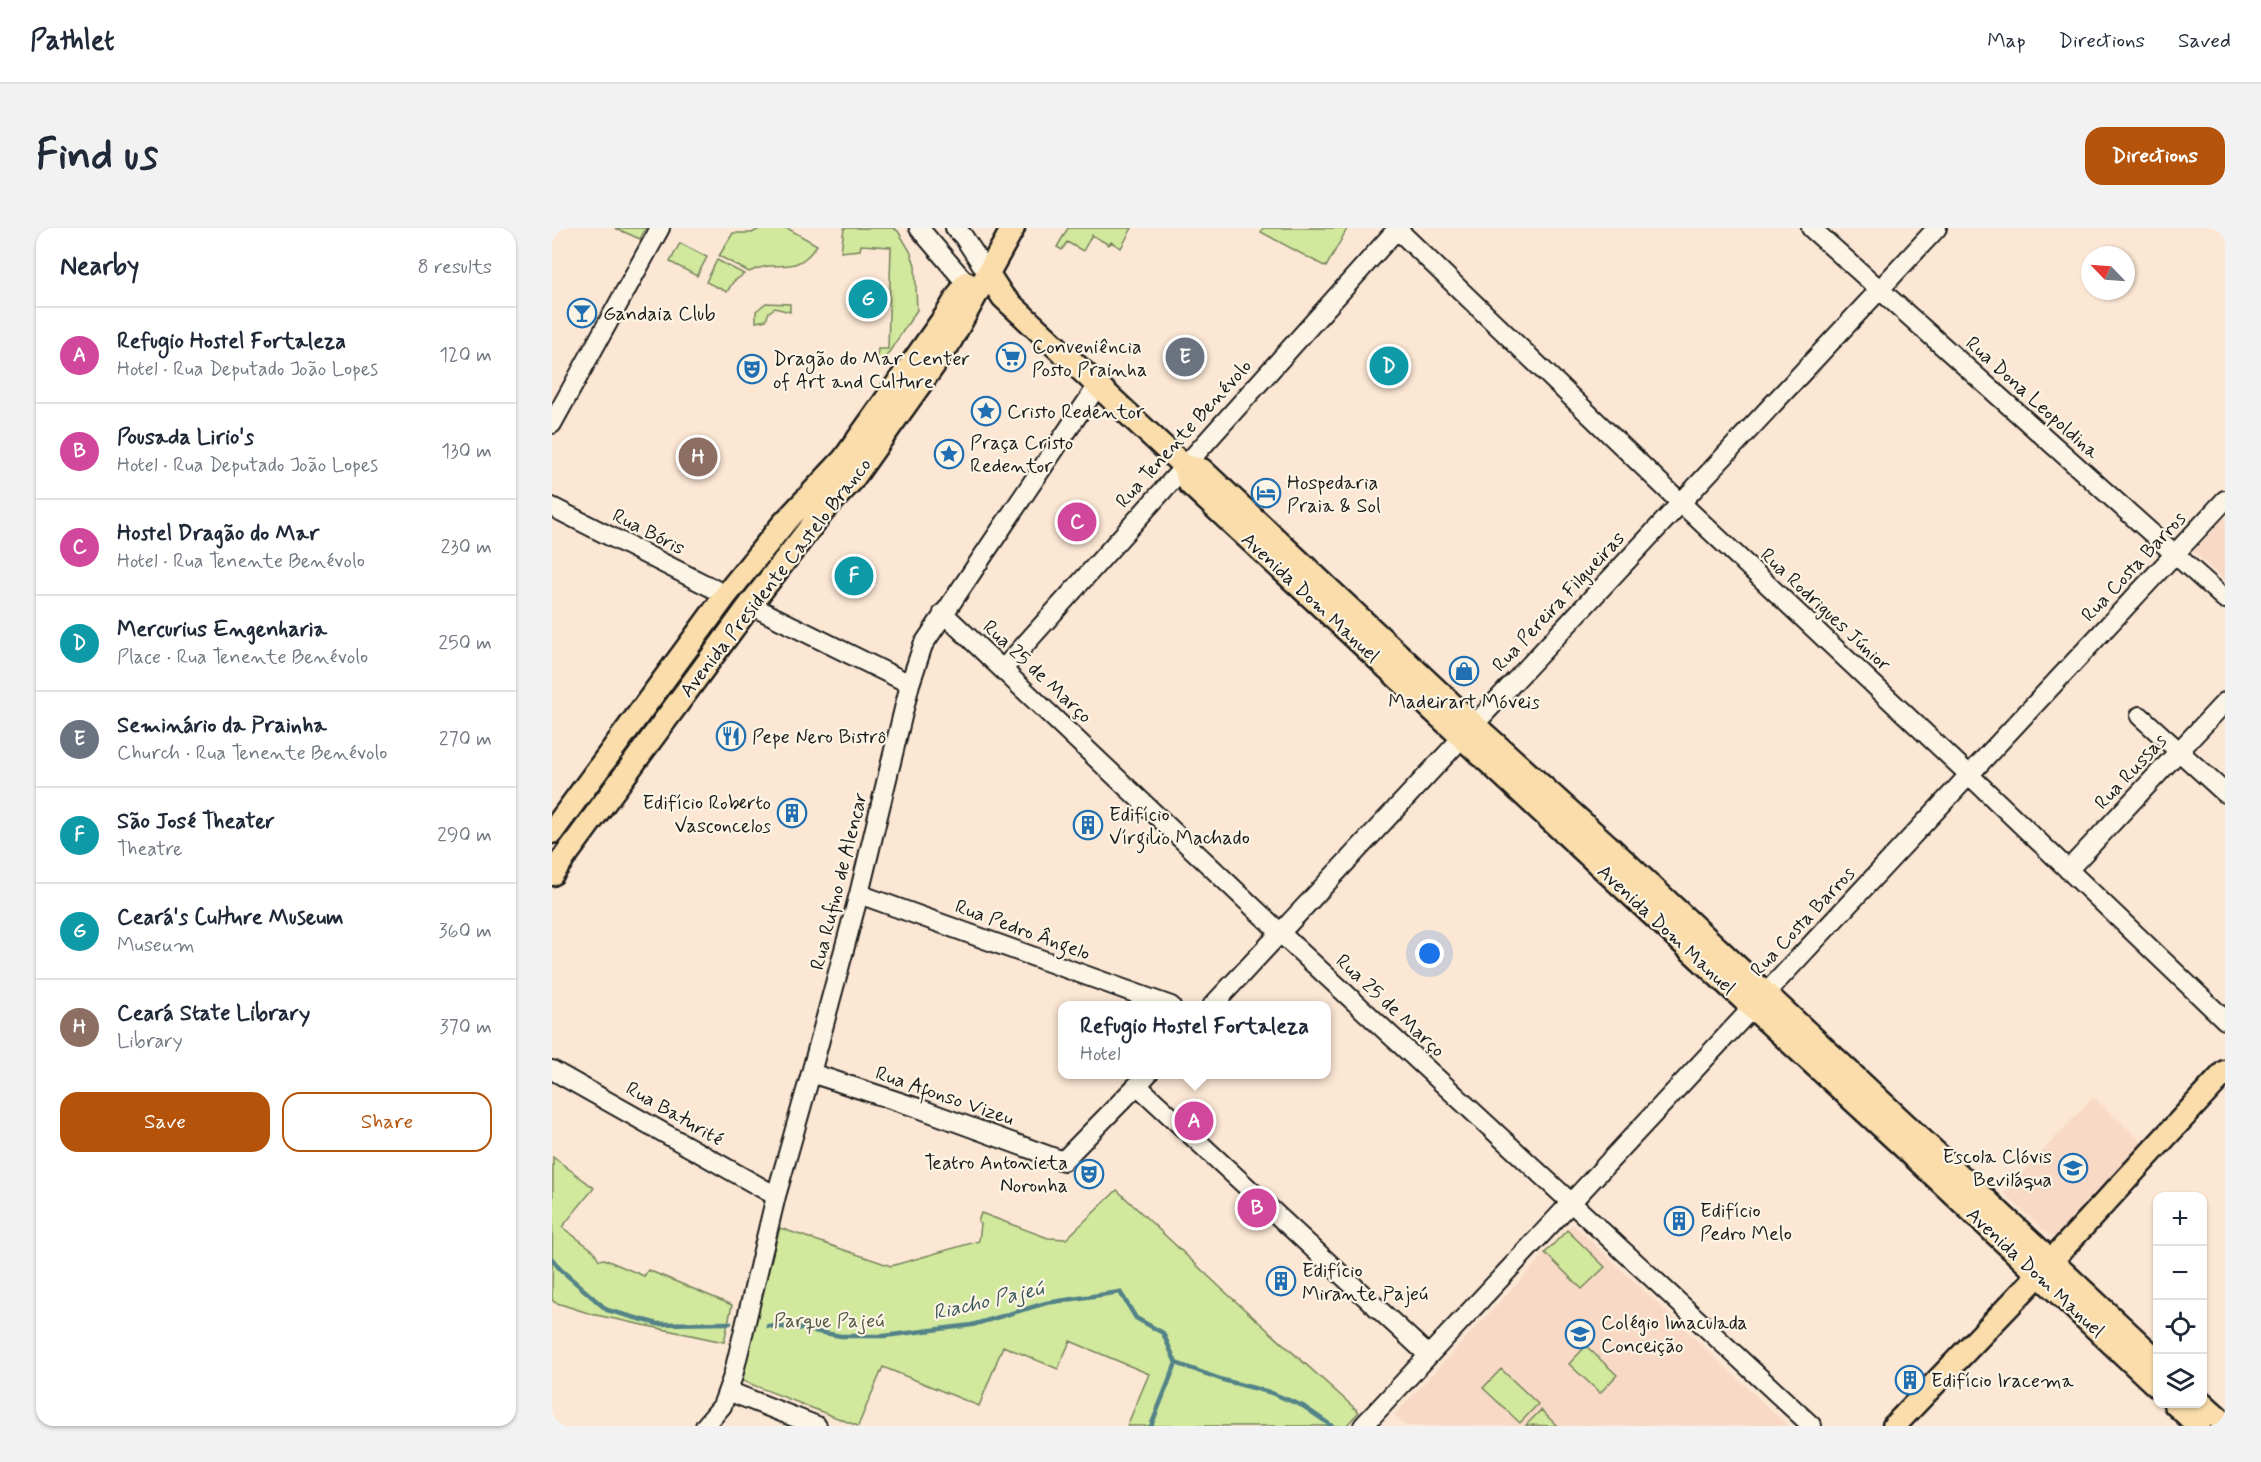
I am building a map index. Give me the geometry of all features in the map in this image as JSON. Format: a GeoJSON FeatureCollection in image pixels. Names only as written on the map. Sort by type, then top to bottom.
{"type":"FeatureCollection","features":[{"type":"Feature","properties":{"kind":"main road"},"geometry":{"type":"LineString","coordinates":[[978,282],[1013,228]]}},
{"type":"Feature","properties":{"kind":"main road","name":"Avenida Dom Manuel"},"geometry":{"type":"LineString","coordinates":[[978,282],[1003,297],[1184,466],[1190,484],[1468,731],[1759,1001],[1906,1149],[2044,1268],[2153,1358]]}},
{"type":"Feature","properties":{"kind":"main road","name":"Avenida Presidente Castelo Branco"},"geometry":{"type":"LineString","coordinates":[[552,832],[726,595],[783,524],[844,459],[947,314],[978,282]]}},
{"type":"Feature","properties":{"kind":"main road","name":"Avenida Presidente Castelo Branco"},"geometry":{"type":"LineString","coordinates":[[552,874],[750,605],[824,510],[852,480],[948,345],[978,282]]}},
{"type":"Feature","properties":{"kind":"main road"},"geometry":{"type":"LineString","coordinates":[[1894,1426],[2225,1072]]}},
{"type":"Feature","properties":{"kind":"main road","name":"Avenida Dom Manuel"},"geometry":{"type":"LineString","coordinates":[[2044,1268],[2153,1383]]}},
{"type":"Feature","properties":{"kind":"main road"},"geometry":{"type":"LineString","coordinates":[[2179,1408],[2199,1426]]}},
{"type":"Feature","properties":{"kind":"main road"},"geometry":{"type":"LineString","coordinates":[[2207,1408],[2225,1424]]}},
{"type":"Feature","properties":{"kind":"street"},"geometry":{"type":"LineString","coordinates":[[552,424],[660,228]]}},
{"type":"Feature","properties":{"kind":"street"},"geometry":{"type":"LineString","coordinates":[[919,228],[978,282]]}},
{"type":"Feature","properties":{"kind":"street"},"geometry":{"type":"LineString","coordinates":[[956,228],[963,236],[978,282]]}},
{"type":"Feature","properties":{"kind":"street","name":"Rua Tenente Benévolo"},"geometry":{"type":"LineString","coordinates":[[1003,669],[1397,228]]}},
{"type":"Feature","properties":{"kind":"street","name":"Rua Rodrigues Júnior"},"geometry":{"type":"LineString","coordinates":[[1397,228],[1681,503],[2225,1020]]}},
{"type":"Feature","properties":{"kind":"street","name":"Rua Dona Leopoldina"},"geometry":{"type":"LineString","coordinates":[[1811,228],[2225,599]]}},
{"type":"Feature","properties":{"kind":"street","name":"Rua Pereira Filgueiras"},"geometry":{"type":"LineString","coordinates":[[1216,1001],[1937,228]]}},
{"type":"Feature","properties":{"kind":"street","name":"Rua Rufino de Alencar"},"geometry":{"type":"LineString","coordinates":[[705,1426],[722,1406],[728,1391],[776,1196],[859,894],[910,684],[923,645],[1098,385]]}},
{"type":"Feature","properties":{"kind":"street","name":"Rua Costa Barros"},"geometry":{"type":"LineString","coordinates":[[1371,1423],[1428,1355],[2225,500]]}},
{"type":"Feature","properties":{"kind":"street","name":"Rua Bóris"},"geometry":{"type":"LineString","coordinates":[[552,507],[726,595]]}},
{"type":"Feature","properties":{"kind":"street"},"geometry":{"type":"LineString","coordinates":[[750,605],[910,684]]}},
{"type":"Feature","properties":{"kind":"street","name":"Rua 25 de Março"},"geometry":{"type":"LineString","coordinates":[[943,613],[1279,931],[1812,1426]]}},
{"type":"Feature","properties":{"kind":"street","name":"Rua Russas"},"geometry":{"type":"LineString","coordinates":[[2068,870],[2225,702]]}},
{"type":"Feature","properties":{"kind":"street"},"geometry":{"type":"LineString","coordinates":[[2140,716],[2225,793]]}},
{"type":"Feature","properties":{"kind":"street","name":"Rua Pedro Ângelo"},"geometry":{"type":"LineString","coordinates":[[859,894],[1161,1001]]}},
{"type":"Feature","properties":{"kind":"street","name":"Rua Baturité"},"geometry":{"type":"LineString","coordinates":[[552,1070],[776,1196]]}},
{"type":"Feature","properties":{"kind":"street","name":"Rua Afonso Vizeu"},"geometry":{"type":"LineString","coordinates":[[811,1073],[918,1108],[1063,1161],[1143,1080]]}},
{"type":"Feature","properties":{"kind":"street"},"geometry":{"type":"LineString","coordinates":[[1143,1080],[1428,1355]]}},
{"type":"Feature","properties":{"kind":"street"},"geometry":{"type":"LineString","coordinates":[[728,1391],[817,1426]]}},
{"type":"Feature","properties":{"kind":"shaded area"},"geometry":{"type":"Polygon","coordinates":[[[2225,517],[2225,581],[2193,551],[2225,517]]]}},
{"type":"Feature","properties":{"kind":"shaded area","name":"Escola Clóvis Beviláqua"},"geometry":{"type":"Polygon","coordinates":[[[2093,1097],[2143,1143],[2056,1236],[2050,1236],[2004,1193],[2093,1097]]]}},
{"type":"Feature","properties":{"kind":"shaded area","name":"Colégio Imaculada Conceição"},"geometry":{"type":"Polygon","coordinates":[[[1573,1224],[1788,1426],[1405,1426],[1394,1415],[1573,1224]]]}},
{"type":"Feature","properties":{"kind":"green space"},"geometry":{"type":"Polygon","coordinates":[[[615,228],[646,228],[640,239],[615,228]]]}},
{"type":"Feature","properties":{"kind":"green space"},"geometry":{"type":"Polygon","coordinates":[[[761,228],[787,228],[817,245],[809,255],[793,265],[768,266],[749,272],[719,256],[733,233],[752,233],[761,228]]]}},
{"type":"Feature","properties":{"kind":"green space"},"geometry":{"type":"Polygon","coordinates":[[[844,228],[893,228],[898,231],[910,251],[915,265],[917,310],[880,366],[876,365],[878,349],[888,349],[891,247],[861,245],[860,250],[841,252],[844,228]]]}},
{"type":"Feature","properties":{"kind":"green space"},"geometry":{"type":"Polygon","coordinates":[[[1068,228],[1132,228],[1121,248],[1111,242],[1109,245],[1092,235],[1083,251],[1067,242],[1062,250],[1057,247],[1068,228]]]}},
{"type":"Feature","properties":{"kind":"green space"},"geometry":{"type":"Polygon","coordinates":[[[1263,228],[1347,229],[1326,267],[1261,232],[1263,228]]]}},
{"type":"Feature","properties":{"kind":"green space"},"geometry":{"type":"Polygon","coordinates":[[[680,243],[707,257],[697,276],[670,262],[680,243]]]}},
{"type":"Feature","properties":{"kind":"green space"},"geometry":{"type":"Polygon","coordinates":[[[717,260],[744,274],[733,282],[727,292],[706,282],[717,260]]]}},
{"type":"Feature","properties":{"kind":"green space"},"geometry":{"type":"Polygon","coordinates":[[[766,303],[790,304],[790,312],[775,308],[769,312],[766,320],[756,322],[756,311],[766,303]]]}},
{"type":"Feature","properties":{"kind":"green space","name":"Parque Pajeú"},"geometry":{"type":"Polygon","coordinates":[[[553,1157],[594,1188],[562,1227],[594,1251],[599,1260],[604,1259],[644,1276],[648,1270],[732,1305],[724,1342],[591,1314],[554,1302],[552,1299],[553,1157]]]}},
{"type":"Feature","properties":{"kind":"green space","name":"Parque Pajeú"},"geometry":{"type":"Polygon","coordinates":[[[1117,1190],[1223,1290],[1359,1412],[1346,1426],[1127,1426],[1149,1374],[1070,1341],[1058,1369],[1003,1346],[979,1406],[883,1367],[858,1426],[743,1381],[739,1375],[780,1228],[891,1266],[979,1241],[981,1224],[978,1222],[981,1213],[1048,1238],[1066,1239],[1117,1190]]]}},
{"type":"Feature","properties":{"kind":"green space"},"geometry":{"type":"Polygon","coordinates":[[[1567,1230],[1605,1267],[1582,1289],[1545,1253],[1567,1230]]]}},
{"type":"Feature","properties":{"kind":"green space"},"geometry":{"type":"Polygon","coordinates":[[[1586,1346],[1617,1375],[1600,1393],[1569,1364],[1586,1346]]]}},
{"type":"Feature","properties":{"kind":"green space"},"geometry":{"type":"Polygon","coordinates":[[[1501,1369],[1538,1404],[1520,1423],[1483,1388],[1501,1369]]]}},
{"type":"Feature","properties":{"kind":"green space"},"geometry":{"type":"Polygon","coordinates":[[[1541,1410],[1557,1426],[1526,1425],[1541,1410]]]}},
{"type":"Feature","properties":{"kind":"waterway","name":"Riacho Pajeú"},"geometry":{"type":"LineString","coordinates":[[552,1259],[560,1269],[607,1310],[658,1324],[730,1323]]}},
{"type":"Feature","properties":{"kind":"waterway","name":"Riacho Pajeú"},"geometry":{"type":"LineString","coordinates":[[768,1326],[797,1328],[841,1336],[884,1336],[972,1325],[1046,1303],[1120,1292],[1136,1318],[1163,1333],[1176,1363],[1151,1426]]}},
{"type":"Feature","properties":{"kind":"waterway","name":"Riacho Pajeú"},"geometry":{"type":"LineString","coordinates":[[1176,1363],[1223,1380],[1269,1392],[1303,1406],[1332,1426]]}},
{"type":"Feature","properties":{"kind":"place","name":"Ceará's Culture Museum"},"geometry":{"type":"Point","coordinates":[868,299]}},
{"type":"Feature","properties":{"kind":"place","name":"Gandaia Club"},"geometry":{"type":"Point","coordinates":[582,313]}},
{"type":"Feature","properties":{"kind":"place","name":"Conveniência Posto Prainha"},"geometry":{"type":"Point","coordinates":[1011,357]}},
{"type":"Feature","properties":{"kind":"place","name":"Seminário da Prainha"},"geometry":{"type":"Point","coordinates":[1185,357]}},
{"type":"Feature","properties":{"kind":"place","name":"Mercurius Engenharia"},"geometry":{"type":"Point","coordinates":[1389,366]}},
{"type":"Feature","properties":{"kind":"place","name":"Dragão do Mar Center of Art and Culture"},"geometry":{"type":"Point","coordinates":[752,369]}},
{"type":"Feature","properties":{"kind":"place","name":"Cristo Redentor"},"geometry":{"type":"Point","coordinates":[986,411]}},
{"type":"Feature","properties":{"kind":"place","name":"Praça Cristo Redentor"},"geometry":{"type":"Point","coordinates":[949,454]}},
{"type":"Feature","properties":{"kind":"place","name":"Ceará State Library"},"geometry":{"type":"Point","coordinates":[698,457]}},
{"type":"Feature","properties":{"kind":"place","name":"Hospedaria Praia & Sol"},"geometry":{"type":"Point","coordinates":[1266,493]}},
{"type":"Feature","properties":{"kind":"place","name":"Hostel Dragão do Mar"},"geometry":{"type":"Point","coordinates":[1077,522]}},
{"type":"Feature","properties":{"kind":"place","name":"São José Theater"},"geometry":{"type":"Point","coordinates":[854,576]}},
{"type":"Feature","properties":{"kind":"place","name":"Madeirart Móveis"},"geometry":{"type":"Point","coordinates":[1464,671]}},
{"type":"Feature","properties":{"kind":"place","name":"Pepe Nero Bistrô"},"geometry":{"type":"Point","coordinates":[731,736]}},
{"type":"Feature","properties":{"kind":"place","name":"Edifício Roberto Vasconcelos"},"geometry":{"type":"Point","coordinates":[792,813]}},
{"type":"Feature","properties":{"kind":"place","name":"Edifício Vírgilio Machado"},"geometry":{"type":"Point","coordinates":[1088,825]}},
{"type":"Feature","properties":{"kind":"place","name":"Refugio Hostel Fortaleza"},"geometry":{"type":"Point","coordinates":[1194,1121]}},
{"type":"Feature","properties":{"kind":"place","name":"Escola Clóvis Beviláqua"},"geometry":{"type":"Point","coordinates":[2073,1168]}},
{"type":"Feature","properties":{"kind":"place","name":"Teatro Antonieta Noronha"},"geometry":{"type":"Point","coordinates":[1089,1174]}},
{"type":"Feature","properties":{"kind":"place","name":"Pousada Lirio's"},"geometry":{"type":"Point","coordinates":[1257,1208]}},
{"type":"Feature","properties":{"kind":"place","name":"Edifício Pedro Melo"},"geometry":{"type":"Point","coordinates":[1679,1221]}},
{"type":"Feature","properties":{"kind":"place","name":"Edifício Mirante Pajeú"},"geometry":{"type":"Point","coordinates":[1281,1281]}},
{"type":"Feature","properties":{"kind":"place","name":"Colégio Imaculada Conceição"},"geometry":{"type":"Point","coordinates":[1580,1334]}},
{"type":"Feature","properties":{"kind":"place","name":"Edifício Iracema"},"geometry":{"type":"Point","coordinates":[1910,1380]}}]}
